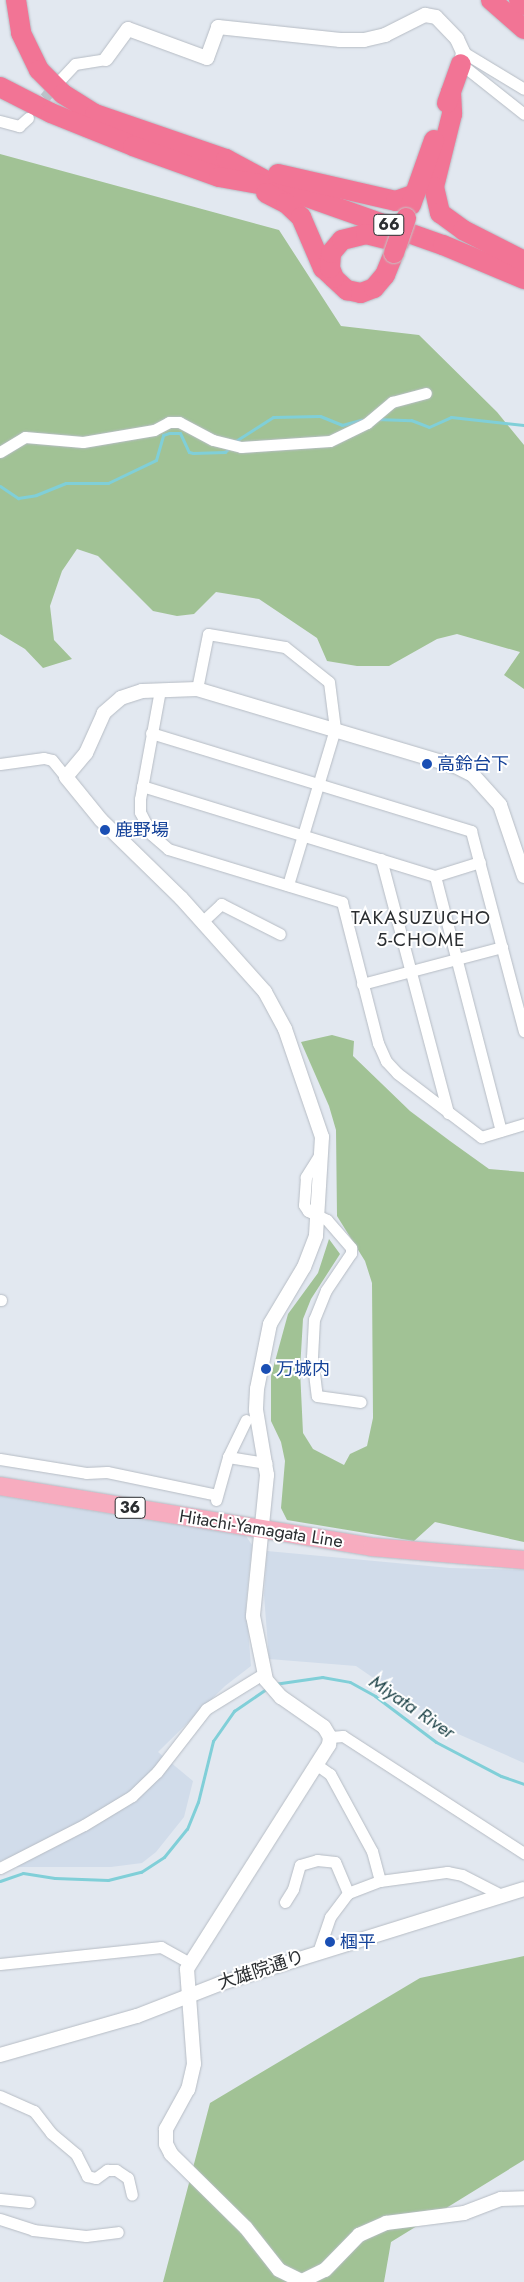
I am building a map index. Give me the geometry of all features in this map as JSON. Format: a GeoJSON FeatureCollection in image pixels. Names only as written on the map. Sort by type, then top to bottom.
{"type":"FeatureCollection","features":[{"type":"Feature","properties":{"kind":"highway"},"geometry":{"type":"LineString","coordinates":[[4,0],[9,32],[29,74],[56,102],[112,137]]}},
{"type":"Feature","properties":{"kind":"highway"},"geometry":{"type":"LineString","coordinates":[[16,0],[21,33],[28,52],[39,70],[63,94],[95,114],[222,168],[298,212],[308,228],[318,260],[340,286],[360,293],[374,288],[385,275],[462,58]]}},
{"type":"Feature","properties":{"kind":"highway"},"geometry":{"type":"LineString","coordinates":[[491,0],[524,29]]}},
{"type":"Feature","properties":{"kind":"highway"},"geometry":{"type":"LineString","coordinates":[[519,0],[524,4]]}},
{"type":"Feature","properties":{"kind":"highway"},"geometry":{"type":"LineString","coordinates":[[0,87],[50,113],[112,137],[222,168],[304,181],[396,201],[415,194]]}},
{"type":"Feature","properties":{"kind":"highway"},"geometry":{"type":"LineString","coordinates":[[451,92],[452,114],[434,187],[440,213],[463,230],[524,261]]}},
{"type":"Feature","properties":{"kind":"highway","name":"66"},"geometry":{"type":"LineString","coordinates":[[222,168],[500,268],[524,279]]}},
{"type":"Feature","properties":{"kind":"highway"},"geometry":{"type":"LineString","coordinates":[[340,286],[330,268],[331,253],[342,240],[358,234],[375,235],[500,268]]}},
{"type":"Feature","properties":{"kind":"main road","name":"Hitachi-Yamagata Line"},"geometry":{"type":"LineString","coordinates":[[0,1486],[261,1530],[415,1553],[524,1560]]}},
{"type":"Feature","properties":{"kind":"street"},"geometry":{"type":"LineString","coordinates":[[59,81],[75,64],[106,59],[128,29],[207,58],[218,27],[340,40],[364,40],[385,35],[425,15],[436,17],[447,27],[462,58],[524,114]]}},
{"type":"Feature","properties":{"kind":"street"},"geometry":{"type":"LineString","coordinates":[[462,58],[524,89]]}},
{"type":"Feature","properties":{"kind":"street"},"geometry":{"type":"LineString","coordinates":[[0,121],[19,126],[28,118]]}},
{"type":"Feature","properties":{"kind":"street"},"geometry":{"type":"LineString","coordinates":[[0,452],[26,437],[83,442],[154,430],[169,422],[178,422],[213,440],[241,447],[330,441],[367,423],[392,402],[426,393]]}},
{"type":"Feature","properties":{"kind":"street"},"geometry":{"type":"LineString","coordinates":[[197,689],[208,634],[284,648],[329,682],[335,729],[288,885]]}},
{"type":"Feature","properties":{"kind":"street"},"geometry":{"type":"LineString","coordinates":[[66,777],[86,753],[98,724],[111,706],[132,693],[197,689],[455,766],[480,781],[500,805],[524,876]]}},
{"type":"Feature","properties":{"kind":"street"},"geometry":{"type":"LineString","coordinates":[[160,690],[142,786],[140,812],[159,843],[176,852],[342,902],[378,1043],[386,1061],[448,1113],[481,1137],[524,1124]]}},
{"type":"Feature","properties":{"kind":"street"},"geometry":{"type":"LineString","coordinates":[[151,733],[471,831],[524,1031]]}},
{"type":"Feature","properties":{"kind":"street"},"geometry":{"type":"LineString","coordinates":[[0,764],[44,758],[52,760],[101,820],[203,921],[251,974],[278,1014],[319,1121],[322,1151],[318,1215],[312,1250],[276,1312],[266,1336],[256,1400],[267,1463],[253,1616],[265,1677],[275,1692],[318,1721],[330,1737]]}},
{"type":"Feature","properties":{"kind":"street"},"geometry":{"type":"LineString","coordinates":[[142,786],[435,876],[480,862]]}},
{"type":"Feature","properties":{"kind":"street"},"geometry":{"type":"LineString","coordinates":[[382,859],[448,1113]]}},
{"type":"Feature","properties":{"kind":"street"},"geometry":{"type":"LineString","coordinates":[[435,876],[501,1131]]}},
{"type":"Feature","properties":{"kind":"street"},"geometry":{"type":"LineString","coordinates":[[203,921],[221,904],[280,934]]}},
{"type":"Feature","properties":{"kind":"street"},"geometry":{"type":"LineString","coordinates":[[362,984],[502,947]]}},
{"type":"Feature","properties":{"kind":"street"},"geometry":{"type":"LineString","coordinates":[[318,1215],[348,1243],[351,1253],[326,1290],[314,1320],[312,1357],[317,1396],[361,1402]]}},
{"type":"Feature","properties":{"kind":"street"},"geometry":{"type":"LineString","coordinates":[[0,1459],[86,1473],[107,1472],[217,1498],[228,1457],[246,1420]]}},
{"type":"Feature","properties":{"kind":"street"},"geometry":{"type":"LineString","coordinates":[[228,1457],[267,1463]]}},
{"type":"Feature","properties":{"kind":"street"},"geometry":{"type":"LineString","coordinates":[[0,1868],[84,1825],[132,1796],[157,1772],[206,1709],[265,1677]]}},
{"type":"Feature","properties":{"kind":"street"},"geometry":{"type":"LineString","coordinates":[[330,1737],[343,1736],[524,1853]]}},
{"type":"Feature","properties":{"kind":"street"},"geometry":{"type":"LineString","coordinates":[[330,1737],[317,1765],[190,1963],[187,1976],[194,2064],[188,2089],[166,2128],[166,2144],[171,2154],[246,2228],[279,2270],[291,2278],[302,2281],[316,2277],[359,2235],[386,2223],[464,2213],[501,2199],[524,2198]]}},
{"type":"Feature","properties":{"kind":"street"},"geometry":{"type":"LineString","coordinates":[[317,1765],[330,1774],[372,1851],[380,1881]]}},
{"type":"Feature","properties":{"kind":"street"},"geometry":{"type":"LineString","coordinates":[[285,1902],[293,1889],[300,1865],[317,1860],[335,1862],[348,1894]]}},
{"type":"Feature","properties":{"kind":"street"},"geometry":{"type":"LineString","coordinates":[[318,1952],[330,1917],[348,1894],[380,1881],[447,1872],[462,1875],[503,1896]]}},
{"type":"Feature","properties":{"kind":"street","name":"大雄院通り"},"geometry":{"type":"LineString","coordinates":[[0,2055],[137,2016],[189,1996],[318,1952],[524,1889]]}},
{"type":"Feature","properties":{"kind":"street"},"geometry":{"type":"LineString","coordinates":[[0,1964],[161,1947],[190,1963]]}},
{"type":"Feature","properties":{"kind":"street"},"geometry":{"type":"LineString","coordinates":[[0,2096],[34,2110],[51,2133],[76,2154],[87,2176],[96,2178],[107,2170],[116,2170],[128,2178],[132,2195]]}},
{"type":"Feature","properties":{"kind":"street"},"geometry":{"type":"LineString","coordinates":[[0,2199],[29,2202]]}},
{"type":"Feature","properties":{"kind":"street"},"geometry":{"type":"LineString","coordinates":[[0,2219],[32,2230],[86,2236],[118,2232]]}},
{"type":"Feature","properties":{"kind":"shaded area"},"geometry":{"type":"Polygon","coordinates":[[[0,1496],[246,1536],[252,1545],[246,1604],[251,1666],[225,1686],[158,1752],[193,1781],[184,1817],[156,1852],[142,1863],[111,1867],[17,1867],[10,1857],[0,1861],[0,1496]]]}},
{"type":"Feature","properties":{"kind":"shaded area"},"geometry":{"type":"Polygon","coordinates":[[[267,1551],[450,1568],[524,1570],[524,1763],[449,1730],[356,1666],[269,1659],[264,1595],[267,1551]]]}},
{"type":"Feature","properties":{"kind":"green space"},"geometry":{"type":"Polygon","coordinates":[[[0,154],[279,230],[341,326],[419,335],[497,412],[524,445],[524,689],[504,675],[520,652],[457,634],[437,639],[389,666],[357,666],[327,661],[317,638],[259,599],[216,592],[194,614],[177,616],[153,611],[98,556],[77,549],[62,571],[50,606],[54,640],[72,659],[43,668],[25,649],[0,634],[0,154]]]}},
{"type":"Feature","properties":{"kind":"green space"},"geometry":{"type":"Polygon","coordinates":[[[332,1035],[354,1041],[353,1056],[410,1111],[489,1169],[524,1172],[524,1542],[435,1522],[414,1541],[287,1520],[281,1508],[285,1461],[281,1442],[271,1421],[271,1376],[288,1314],[318,1273],[329,1239],[340,1254],[311,1299],[303,1319],[300,1370],[303,1433],[313,1449],[344,1465],[350,1454],[367,1446],[373,1418],[372,1283],[365,1261],[337,1216],[336,1130],[329,1106],[301,1042],[332,1035]]]}},
{"type":"Feature","properties":{"kind":"green space"},"geometry":{"type":"Polygon","coordinates":[[[524,1956],[524,2160],[391,2242],[384,2282],[163,2282],[210,2103],[420,1978],[524,1956]]]}},
{"type":"Feature","properties":{"kind":"waterway"},"geometry":{"type":"LineString","coordinates":[[234,442],[273,417],[320,416],[342,425],[361,420]]}},
{"type":"Feature","properties":{"kind":"waterway"},"geometry":{"type":"LineString","coordinates":[[376,419],[411,420],[429,427],[451,417],[524,425]]}},
{"type":"Feature","properties":{"kind":"waterway"},"geometry":{"type":"LineString","coordinates":[[0,486],[18,498],[36,495],[66,483],[108,483],[156,460],[163,435],[169,433],[180,433],[189,452],[193,453],[225,452],[230,447]]}},
{"type":"Feature","properties":{"kind":"waterway","name":"Miyata River"},"geometry":{"type":"LineString","coordinates":[[274,1684],[322,1677],[350,1682],[375,1696],[436,1742],[501,1776],[524,1784]]}},
{"type":"Feature","properties":{"kind":"waterway","name":"Miyata River"},"geometry":{"type":"LineString","coordinates":[[0,1881],[23,1873],[55,1878],[108,1880],[141,1872],[164,1857],[187,1829],[198,1802],[213,1741],[234,1711],[269,1687]]}},
{"type":"Feature","properties":{"kind":"tunnel"},"geometry":{"type":"LineString","coordinates":[[34,110],[58,82]]}},
{"type":"Feature","properties":{"kind":"place","name":"高鈴台下"},"geometry":{"type":"Point","coordinates":[427,764]}},
{"type":"Feature","properties":{"kind":"place","name":"鹿野場"},"geometry":{"type":"Point","coordinates":[105,830]}},
{"type":"Feature","properties":{"kind":"place","name":"万城内"},"geometry":{"type":"Point","coordinates":[266,1369]}},
{"type":"Feature","properties":{"kind":"place","name":"椢平"},"geometry":{"type":"Point","coordinates":[330,1942]}},
{"type":"Feature","properties":{"kind":"district","name":"TAKASUZUCHO 5-CHOME"},"geometry":{"type":"Point","coordinates":[421,929]}}]}
